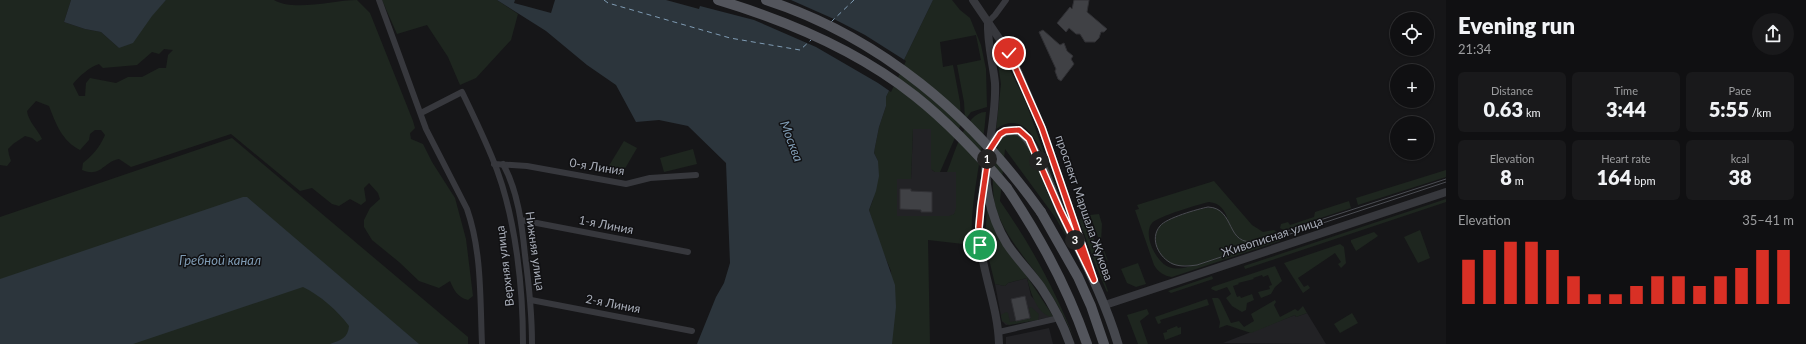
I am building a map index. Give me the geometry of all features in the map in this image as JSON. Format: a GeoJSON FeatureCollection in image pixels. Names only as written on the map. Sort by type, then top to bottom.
{"type":"FeatureCollection","features":[{"type":"Feature","properties":{"kind":"main road"},"geometry":{"type":"LineString","coordinates":[[718,0],[790,24],[826,41],[879,71],[914,95],[942,118],[1007,188],[1029,220],[1051,257],[1072,302],[1087,344]]}},
{"type":"Feature","properties":{"kind":"main road"},"geometry":{"type":"LineString","coordinates":[[766,0],[800,13],[889,60],[953,110],[980,136],[1005,164],[1041,212],[1078,277],[1091,306],[1104,344]]}},
{"type":"Feature","properties":{"kind":"main road"},"geometry":{"type":"LineString","coordinates":[[1070,344],[1059,318],[1040,286],[1012,250],[1002,234],[991,205],[985,176],[989,151],[995,140],[1005,131],[1019,130],[1029,139],[1060,210],[1094,280]]}},
{"type":"Feature","properties":{"kind":"main road","name":"проспект Маршала Жукова"},"geometry":{"type":"LineString","coordinates":[[1094,280],[1105,305],[1118,344]]}},
{"type":"Feature","properties":{"kind":"street"},"geometry":{"type":"LineString","coordinates":[[379,0],[426,129],[467,209],[470,218],[477,250],[482,344]]}},
{"type":"Feature","properties":{"kind":"street","name":"проспект Маршала Жукова"},"geometry":{"type":"LineString","coordinates":[[973,0],[1009,53],[1030,98],[1094,280]]}},
{"type":"Feature","properties":{"kind":"street"},"geometry":{"type":"LineString","coordinates":[[989,151],[995,94],[993,68],[987,34],[988,22],[1006,0]]}},
{"type":"Feature","properties":{"kind":"street","name":"Верхняя улица"},"geometry":{"type":"LineString","coordinates":[[421,113],[462,92],[494,164],[512,223],[521,299],[523,344]]}},
{"type":"Feature","properties":{"kind":"street","name":"0-я Линия"},"geometry":{"type":"LineString","coordinates":[[494,164],[527,166],[626,184],[650,178],[696,175]]}},
{"type":"Feature","properties":{"kind":"street","name":"Нижняя улица"},"geometry":{"type":"LineString","coordinates":[[503,164],[508,173],[521,220],[531,300],[532,344]]}},
{"type":"Feature","properties":{"kind":"street"},"geometry":{"type":"LineString","coordinates":[[985,176],[979,227],[980,245],[999,332],[999,344]]}},
{"type":"Feature","properties":{"kind":"street","name":"Живописная улица"},"geometry":{"type":"LineString","coordinates":[[1105,305],[1446,192]]}},
{"type":"Feature","properties":{"kind":"street","name":"1-я Линия"},"geometry":{"type":"LineString","coordinates":[[521,220],[688,252]]}},
{"type":"Feature","properties":{"kind":"street","name":"2-я Линия"},"geometry":{"type":"LineString","coordinates":[[531,300],[692,330]]}},
{"type":"Feature","properties":{"kind":"street"},"geometry":{"type":"LineString","coordinates":[[999,332],[1059,318]]}},
{"type":"Feature","properties":{"kind":"shaded area"},"geometry":{"type":"Polygon","coordinates":[[[0,0],[71,0],[64,22],[85,29],[101,32],[119,48],[166,0],[274,0],[292,5],[303,5],[357,0],[370,13],[413,121],[415,128],[410,133],[411,139],[423,144],[432,162],[455,198],[466,239],[473,296],[468,300],[461,297],[450,281],[439,288],[419,281],[372,240],[364,227],[364,220],[370,208],[380,199],[378,193],[369,183],[364,188],[366,201],[361,205],[350,199],[339,206],[332,204],[312,188],[300,191],[231,134],[131,167],[119,159],[109,163],[98,171],[88,172],[82,170],[83,163],[96,150],[105,135],[101,130],[95,130],[90,134],[89,140],[80,150],[64,137],[49,106],[36,101],[27,111],[29,118],[42,139],[37,142],[32,138],[25,136],[8,149],[11,161],[7,166],[0,165],[0,0]],[[164,49],[159,54],[152,52],[137,65],[103,68],[99,64],[85,72],[73,84],[79,96],[85,96],[86,83],[90,78],[116,83],[128,77],[142,77],[159,68],[166,68],[168,55],[173,50],[164,49]]]}},
{"type":"Feature","properties":{"kind":"shaded area"},"geometry":{"type":"Polygon","coordinates":[[[382,0],[497,0],[518,14],[511,40],[476,78],[460,85],[448,57],[427,25],[397,34],[382,0]]]}},
{"type":"Feature","properties":{"kind":"shaded area"},"geometry":{"type":"Polygon","coordinates":[[[933,0],[952,0],[960,10],[970,18],[981,45],[986,69],[987,107],[971,112],[965,120],[964,102],[957,65],[981,60],[976,35],[940,42],[943,67],[953,65],[960,102],[961,124],[940,172],[935,172],[931,169],[931,129],[913,129],[911,179],[897,179],[897,216],[949,216],[954,214],[956,208],[956,172],[947,172],[966,126],[979,114],[986,112],[972,212],[972,245],[928,240],[930,344],[892,344],[891,271],[880,245],[869,210],[873,200],[878,161],[874,153],[879,127],[886,106],[886,97],[933,0]]]}},
{"type":"Feature","properties":{"kind":"shaded area"},"geometry":{"type":"Polygon","coordinates":[[[999,48],[1025,100],[1057,189],[1056,190],[1043,154],[1036,141],[1028,131],[1019,124],[1009,123],[996,129],[1001,84],[996,52],[999,48]]]}},
{"type":"Feature","properties":{"kind":"shaded area"},"geometry":{"type":"Polygon","coordinates":[[[913,129],[931,129],[932,170],[935,172],[956,172],[956,212],[952,216],[897,216],[897,179],[911,179],[913,129]]]}},
{"type":"Feature","properties":{"kind":"shaded area"},"geometry":{"type":"Polygon","coordinates":[[[1017,133],[1030,149],[1057,216],[1075,252],[1055,217],[1005,149],[1000,201],[1042,268],[1075,340],[1053,297],[1011,239],[998,215],[994,202],[993,177],[998,142],[1002,137],[1017,133]]]}},
{"type":"Feature","properties":{"kind":"shaded area","name":"Гребной канал"},"geometry":{"type":"Polygon","coordinates":[[[232,138],[468,337],[468,344],[0,344],[0,217],[232,138]]]}},
{"type":"Feature","properties":{"kind":"shaded area"},"geometry":{"type":"Polygon","coordinates":[[[624,141],[637,148],[620,177],[607,169],[624,141]]]}},
{"type":"Feature","properties":{"kind":"shaded area"},"geometry":{"type":"Polygon","coordinates":[[[693,149],[697,164],[664,172],[660,158],[693,149]]]}},
{"type":"Feature","properties":{"kind":"shaded area"},"geometry":{"type":"Polygon","coordinates":[[[1446,170],[1446,177],[1358,205],[1356,198],[1446,170]]]}},
{"type":"Feature","properties":{"kind":"shaded area"},"geometry":{"type":"Polygon","coordinates":[[[1214,181],[1252,225],[1263,232],[1274,230],[1277,232],[1280,241],[1172,277],[1164,275],[1159,272],[1154,265],[1135,210],[1139,209],[1137,205],[1214,181]],[[1204,203],[1179,211],[1155,220],[1152,223],[1149,228],[1149,234],[1152,248],[1164,264],[1172,268],[1184,268],[1193,265],[1175,265],[1163,257],[1157,247],[1155,236],[1160,226],[1178,216],[1211,208],[1219,210],[1228,220],[1222,208],[1213,203],[1204,203]]]}},
{"type":"Feature","properties":{"kind":"shaded area"},"geometry":{"type":"Polygon","coordinates":[[[1446,199],[1446,202],[1245,269],[1244,266],[1446,199]]]}},
{"type":"Feature","properties":{"kind":"shaded area"},"geometry":{"type":"Polygon","coordinates":[[[1349,201],[1351,208],[1284,230],[1280,228],[1281,224],[1288,222],[1290,225],[1314,217],[1315,212],[1349,201]]]}},
{"type":"Feature","properties":{"kind":"shaded area"},"geometry":{"type":"Polygon","coordinates":[[[987,207],[1026,275],[1053,316],[1052,317],[1042,312],[1038,307],[1032,296],[1027,278],[1008,283],[1005,286],[995,284],[985,243],[987,207]]]}},
{"type":"Feature","properties":{"kind":"shaded area"},"geometry":{"type":"Polygon","coordinates":[[[1099,214],[1102,224],[1101,242],[1108,261],[1090,215],[1099,214]]]}},
{"type":"Feature","properties":{"kind":"shaded area"},"geometry":{"type":"Polygon","coordinates":[[[1086,216],[1102,262],[1099,267],[1108,291],[1107,292],[1079,220],[1086,216]]]}},
{"type":"Feature","properties":{"kind":"shaded area"},"geometry":{"type":"Polygon","coordinates":[[[1420,230],[1430,258],[1418,263],[1404,237],[1420,230]]]}},
{"type":"Feature","properties":{"kind":"shaded area"},"geometry":{"type":"Polygon","coordinates":[[[1374,232],[1378,236],[1356,251],[1351,240],[1374,232]]]}},
{"type":"Feature","properties":{"kind":"shaded area"},"geometry":{"type":"Polygon","coordinates":[[[1340,244],[1344,247],[1346,263],[1341,268],[1338,264],[1341,262],[1335,253],[1298,278],[1304,287],[1308,285],[1310,288],[1303,293],[1284,263],[1340,244]]]}},
{"type":"Feature","properties":{"kind":"shaded area"},"geometry":{"type":"Polygon","coordinates":[[[1138,263],[1146,284],[1136,287],[1127,283],[1121,269],[1138,263]]]}},
{"type":"Feature","properties":{"kind":"shaded area"},"geometry":{"type":"Polygon","coordinates":[[[1275,266],[1282,281],[1275,287],[1271,294],[1261,298],[1258,292],[1270,289],[1269,286],[1272,285],[1268,275],[1263,277],[1262,275],[1233,286],[1237,297],[1240,296],[1241,298],[1252,294],[1254,300],[1247,303],[1246,310],[1242,312],[1232,306],[1226,298],[1231,294],[1227,287],[1216,291],[1211,289],[1212,287],[1275,266]]]}},
{"type":"Feature","properties":{"kind":"shaded area"},"geometry":{"type":"Polygon","coordinates":[[[1212,276],[1213,279],[1171,293],[1168,291],[1212,276]]]}},
{"type":"Feature","properties":{"kind":"shaded area"},"geometry":{"type":"Polygon","coordinates":[[[1027,278],[1031,296],[1052,317],[1006,325],[1002,321],[995,284],[1005,286],[1008,283],[1027,278]]]}},
{"type":"Feature","properties":{"kind":"shaded area"},"geometry":{"type":"Polygon","coordinates":[[[1212,298],[1218,298],[1220,300],[1231,323],[1239,321],[1244,327],[1254,321],[1251,314],[1275,300],[1276,302],[1274,305],[1280,317],[1295,309],[1298,311],[1303,306],[1307,313],[1296,317],[1295,315],[1251,333],[1227,325],[1219,328],[1220,322],[1212,298]]]}},
{"type":"Feature","properties":{"kind":"shaded area"},"geometry":{"type":"Polygon","coordinates":[[[1207,299],[1209,305],[1160,320],[1161,323],[1158,324],[1155,317],[1207,299]]]}},
{"type":"Feature","properties":{"kind":"shaded area"},"geometry":{"type":"Polygon","coordinates":[[[1031,307],[1039,314],[1038,320],[1009,325],[1002,321],[1001,315],[1006,312],[1008,313],[1010,322],[1031,318],[1029,308],[1031,307]]]}},
{"type":"Feature","properties":{"kind":"shaded area"},"geometry":{"type":"Polygon","coordinates":[[[1147,309],[1149,314],[1140,321],[1148,344],[1138,344],[1127,315],[1147,309]]]}},
{"type":"Feature","properties":{"kind":"shaded area"},"geometry":{"type":"Polygon","coordinates":[[[1307,313],[1326,344],[1223,343],[1295,315],[1296,317],[1307,313]]]}},
{"type":"Feature","properties":{"kind":"shaded area"},"geometry":{"type":"Polygon","coordinates":[[[1352,313],[1358,323],[1340,333],[1334,324],[1352,313]]]}},
{"type":"Feature","properties":{"kind":"shaded area"},"geometry":{"type":"Polygon","coordinates":[[[1177,326],[1178,328],[1181,327],[1181,334],[1165,340],[1163,333],[1177,326]]]}},
{"type":"Feature","properties":{"kind":"shaded area"},"geometry":{"type":"Polygon","coordinates":[[[1049,328],[1053,344],[1006,344],[1006,337],[1049,328]]]}},
{"type":"Feature","properties":{"kind":"water"},"geometry":{"type":"Polygon","coordinates":[[[71,0],[166,0],[152,16],[133,43],[119,48],[101,32],[85,29],[64,22],[71,0]]]}},
{"type":"Feature","properties":{"kind":"water","name":"Москва"},"geometry":{"type":"Polygon","coordinates":[[[497,0],[933,0],[886,97],[886,106],[879,127],[874,153],[878,161],[879,176],[876,191],[869,210],[895,285],[896,307],[892,344],[697,344],[716,297],[724,283],[730,263],[726,163],[688,126],[659,120],[636,122],[616,85],[587,65],[546,31],[497,0]]]}},
{"type":"Feature","properties":{"kind":"water","name":"Гребной канал"},"geometry":{"type":"Polygon","coordinates":[[[243,197],[247,197],[419,344],[330,344],[343,338],[347,333],[349,326],[328,304],[303,287],[133,344],[0,344],[0,279],[243,197]]]}},
{"type":"Feature","properties":{"kind":"pier"},"geometry":{"type":"Polygon","coordinates":[[[515,0],[555,0],[551,13],[514,3],[515,0]]]}},
{"type":"Feature","properties":{"kind":"pier"},"geometry":{"type":"Polygon","coordinates":[[[666,0],[791,0],[834,19],[865,35],[906,61],[891,92],[816,47],[754,20],[700,6],[699,9],[666,0]]]}},
{"type":"Feature","properties":{"kind":"building"},"geometry":{"type":"Polygon","coordinates":[[[1074,0],[1089,0],[1087,12],[1107,29],[1104,32],[1101,32],[1099,38],[1095,42],[1085,42],[1080,34],[1076,34],[1069,28],[1066,32],[1057,23],[1070,7],[1072,9],[1074,0]]]}},
{"type":"Feature","properties":{"kind":"building"},"geometry":{"type":"Polygon","coordinates":[[[1043,30],[1060,45],[1064,43],[1067,51],[1073,56],[1071,59],[1074,64],[1061,81],[1058,79],[1055,71],[1056,69],[1039,32],[1043,30]]]}},
{"type":"Feature","properties":{"kind":"building"},"geometry":{"type":"Polygon","coordinates":[[[900,189],[932,192],[932,212],[900,209],[900,189]]]}},
{"type":"Feature","properties":{"kind":"building"},"geometry":{"type":"Polygon","coordinates":[[[1025,296],[1030,318],[1016,321],[1011,299],[1025,296]]]}},
{"type":"Feature","properties":{"kind":"ferry route"},"geometry":{"type":"LineString","coordinates":[[604,0],[608,3],[730,38],[800,50],[811,40]]}},
{"type":"Feature","properties":{"kind":"ferry route"},"geometry":{"type":"LineString","coordinates":[[831,22],[854,0]]}},
{"type":"Feature","properties":{"kind":"tram line"},"geometry":{"type":"LineString","coordinates":[[1446,179],[1256,241],[1246,241],[1239,238],[1223,214],[1217,209],[1208,207],[1182,214],[1163,223],[1157,231],[1155,237],[1157,248],[1160,253],[1173,264],[1182,266],[1197,265],[1446,182]]}},
{"type":"Feature","properties":{"kind":"route"},"geometry":{"type":"LineString","coordinates":[[980,245],[979,227],[981,206],[989,151],[1000,134],[1005,131],[1019,130],[1029,139],[1060,210],[1094,280],[1042,128],[1009,53]]}}]}
